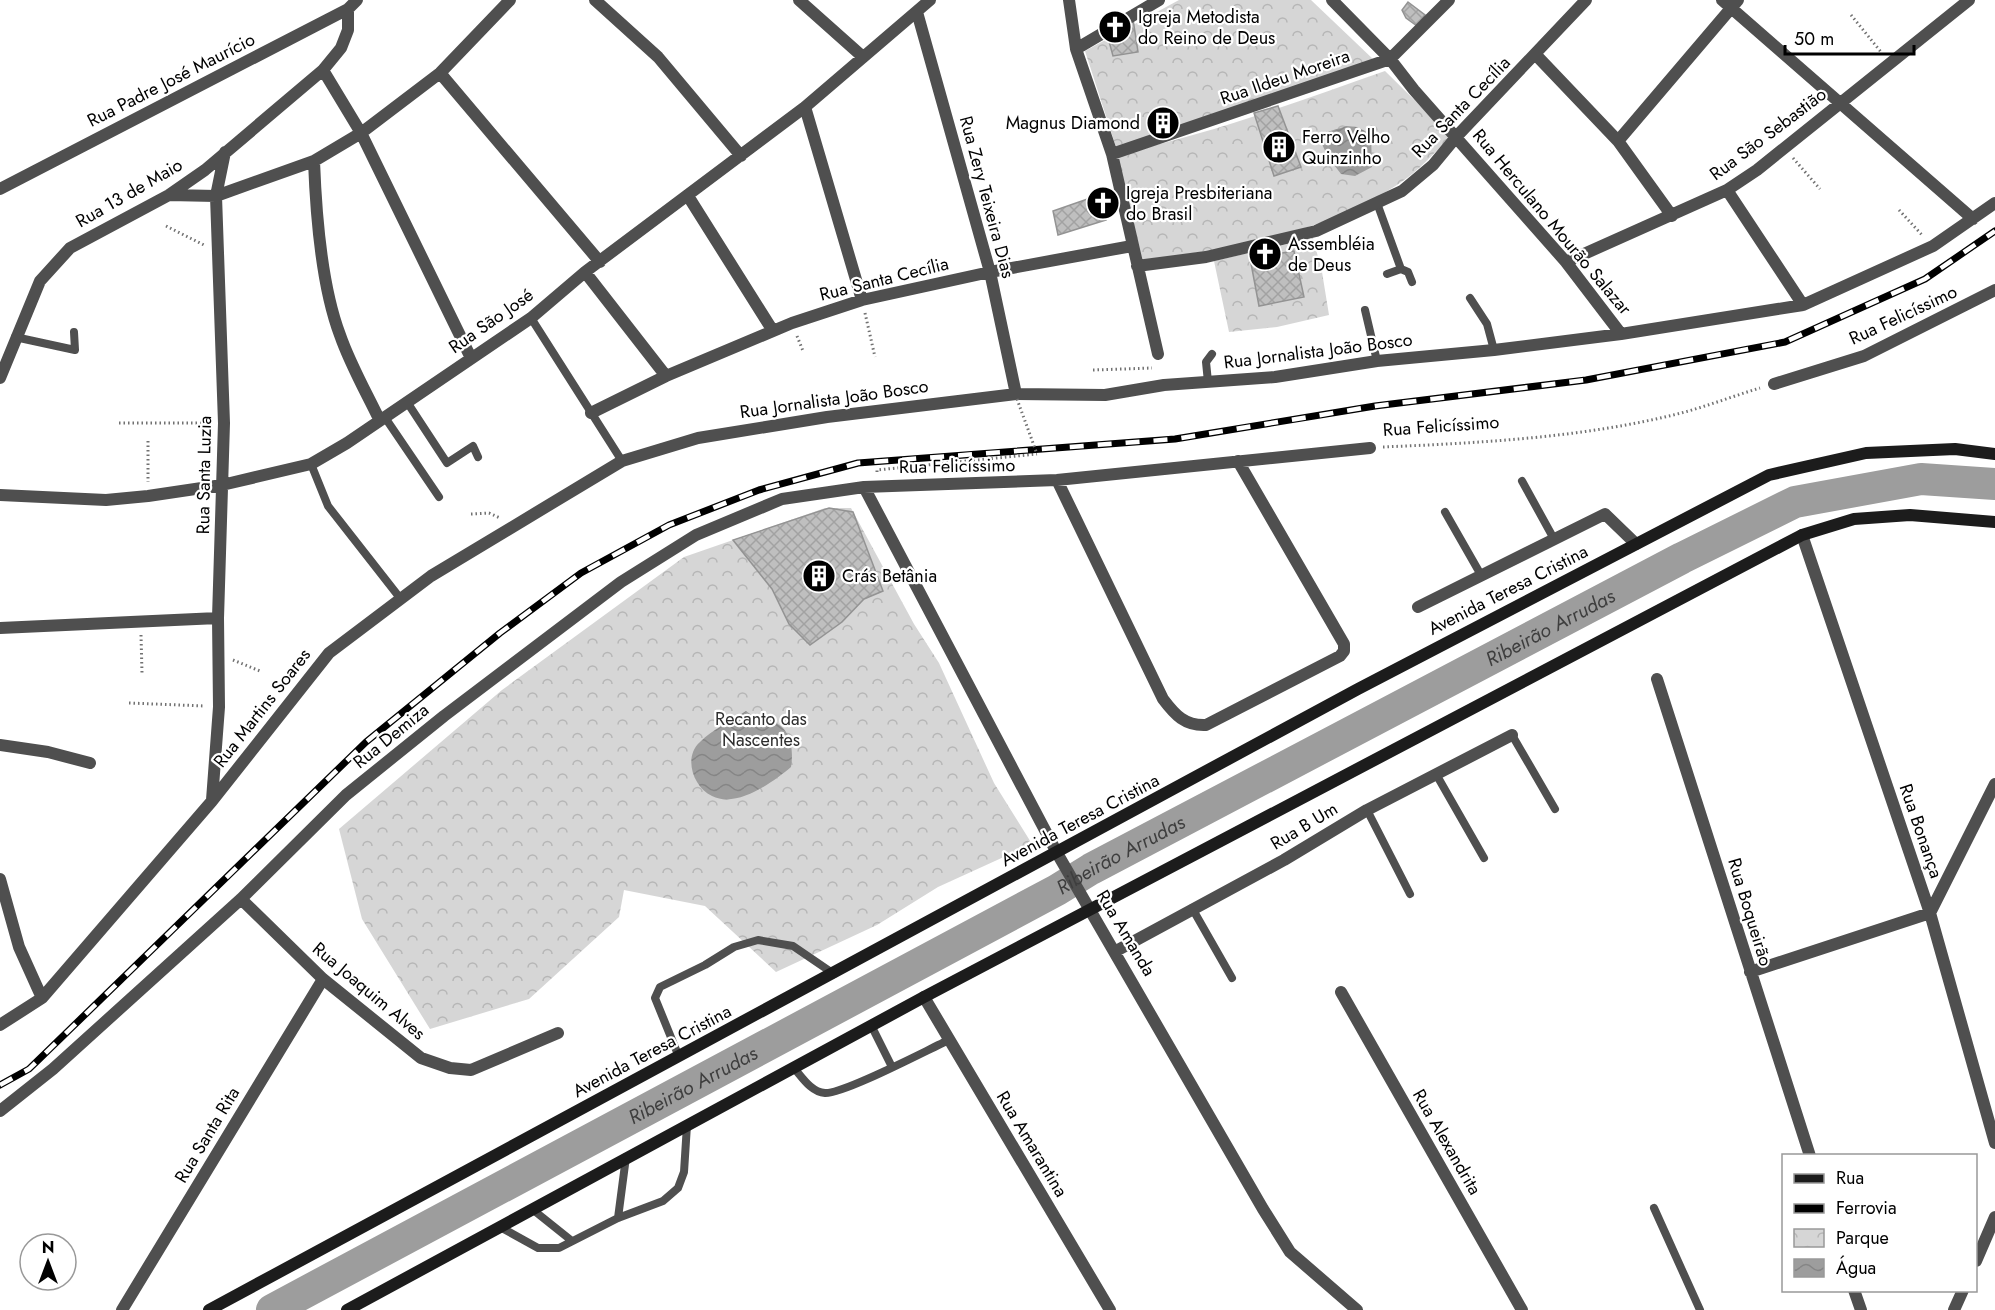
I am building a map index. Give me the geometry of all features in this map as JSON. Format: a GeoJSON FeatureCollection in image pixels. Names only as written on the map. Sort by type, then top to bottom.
{"type":"FeatureCollection","features":[{"type":"Feature","properties":{"kind":"main road","name":"Avenida Teresa Cristina"},"geometry":{"type":"LineString","coordinates":[[209,1310],[1058,853],[1377,678],[1769,476],[1866,453],[1955,449],[1995,454]]}},
{"type":"Feature","properties":{"kind":"main road"},"geometry":{"type":"LineString","coordinates":[[347,1310],[871,1025],[1802,535],[1854,519],[1899,515],[1995,522]]}},
{"type":"Feature","properties":{"kind":"street","name":"Rua Padre José Maurício"},"geometry":{"type":"LineString","coordinates":[[0,189],[357,0]]}},
{"type":"Feature","properties":{"kind":"street"},"geometry":{"type":"LineString","coordinates":[[169,195],[216,196],[314,161],[361,133],[440,73],[510,0]]}},
{"type":"Feature","properties":{"kind":"street"},"geometry":{"type":"LineString","coordinates":[[595,0],[658,57],[741,156]]}},
{"type":"Feature","properties":{"kind":"street"},"geometry":{"type":"LineString","coordinates":[[799,0],[863,57]]}},
{"type":"Feature","properties":{"kind":"street","name":"Rua São José"},"geometry":{"type":"LineString","coordinates":[[0,495],[106,500],[148,496],[222,486],[311,464],[347,443],[531,318],[585,272],[805,107],[930,0]]}},
{"type":"Feature","properties":{"kind":"street"},"geometry":{"type":"LineString","coordinates":[[1068,0],[1076,49],[1112,154],[1158,354]]}},
{"type":"Feature","properties":{"kind":"street"},"geometry":{"type":"LineString","coordinates":[[1076,49],[1159,0]]}},
{"type":"Feature","properties":{"kind":"street","name":"Rua Herculano Mourão Salazar"},"geometry":{"type":"LineString","coordinates":[[1332,0],[1390,59],[1414,90],[1457,136],[1566,262],[1621,334]]}},
{"type":"Feature","properties":{"kind":"street","name":"Rua Ildeu Moreira"},"geometry":{"type":"LineString","coordinates":[[1112,154],[1390,59],[1449,0]]}},
{"type":"Feature","properties":{"kind":"street","name":"Rua Santa Cecília"},"geometry":{"type":"LineString","coordinates":[[1137,266],[1206,257],[1316,231],[1377,204],[1410,185],[1433,165],[1457,136],[1586,0]]}},
{"type":"Feature","properties":{"kind":"street","name":"Rua São Sebastião"},"geometry":{"type":"LineString","coordinates":[[1566,262],[1727,190],[1784,148],[1969,0]]}},
{"type":"Feature","properties":{"kind":"street"},"geometry":{"type":"LineString","coordinates":[[1618,141],[1730,2],[1973,219]]}},
{"type":"Feature","properties":{"kind":"street","name":"Rua 13 de Maio"},"geometry":{"type":"LineString","coordinates":[[0,378],[40,281],[70,248],[169,195],[225,152],[323,70],[341,48],[348,30],[345,5]]}},
{"type":"Feature","properties":{"kind":"street","name":"Rua Zery Teixeira Dias"},"geometry":{"type":"LineString","coordinates":[[917,12],[990,272],[1017,397]]}},
{"type":"Feature","properties":{"kind":"street"},"geometry":{"type":"LineString","coordinates":[[1536,55],[1618,141],[1672,216]]}},
{"type":"Feature","properties":{"kind":"street"},"geometry":{"type":"LineString","coordinates":[[323,70],[361,133],[471,358]]}},
{"type":"Feature","properties":{"kind":"street"},"geometry":{"type":"LineString","coordinates":[[440,73],[600,262]]}},
{"type":"Feature","properties":{"kind":"street"},"geometry":{"type":"LineString","coordinates":[[805,107],[862,300]]}},
{"type":"Feature","properties":{"kind":"street","name":"Rua Santa Luzia"},"geometry":{"type":"LineString","coordinates":[[212,801],[219,707],[218,618],[224,423],[216,251],[216,196],[225,152]]}},
{"type":"Feature","properties":{"kind":"street"},"geometry":{"type":"LineString","coordinates":[[314,161],[324,266],[339,334],[381,418]]}},
{"type":"Feature","properties":{"kind":"street"},"geometry":{"type":"LineString","coordinates":[[1727,190],[1803,305]]}},
{"type":"Feature","properties":{"kind":"street"},"geometry":{"type":"LineString","coordinates":[[688,196],[773,331]]}},
{"type":"Feature","properties":{"kind":"street","name":"Rua Jornalista João Bosco"},"geometry":{"type":"LineString","coordinates":[[622,461],[698,438],[759,427],[1017,397],[1105,395],[1164,385],[1275,377],[1377,361],[1494,351],[1621,334],[1803,305],[1933,246],[1995,203]]}},
{"type":"Feature","properties":{"kind":"street","name":"Rua Santa Cecília"},"geometry":{"type":"LineString","coordinates":[[591,413],[666,376],[773,331],[862,300],[990,272],[1132,246]]}},
{"type":"Feature","properties":{"kind":"street"},"geometry":{"type":"LineString","coordinates":[[585,272],[666,376]]}},
{"type":"Feature","properties":{"kind":"street","name":"Rua Felicíssimo"},"geometry":{"type":"LineString","coordinates":[[1774,384],[1864,356],[1995,290]]}},
{"type":"Feature","properties":{"kind":"street","name":"Rua Felicíssimo"},"geometry":{"type":"LineString","coordinates":[[864,487],[1057,480],[1370,448]]}},
{"type":"Feature","properties":{"kind":"street","name":"Rua Martins Soares"},"geometry":{"type":"LineString","coordinates":[[0,1025],[42,998],[212,801],[329,653],[400,598],[508,529],[622,461]]}},
{"type":"Feature","properties":{"kind":"street"},"geometry":{"type":"LineString","coordinates":[[1057,480],[1163,699],[1175,715],[1193,726],[1206,725],[1340,656],[1344,651],[1344,644],[1238,461]]}},
{"type":"Feature","properties":{"kind":"street","name":"Rua Amanda"},"geometry":{"type":"LineString","coordinates":[[864,487],[1090,911],[1116,951],[1263,1209],[1290,1252],[1352,1308]]}},
{"type":"Feature","properties":{"kind":"street","name":"Rua Demiza"},"geometry":{"type":"LineString","coordinates":[[0,1111],[53,1069],[241,899],[346,795],[444,716],[621,582],[696,535],[782,499],[864,487]]}},
{"type":"Feature","properties":{"kind":"street"},"geometry":{"type":"LineString","coordinates":[[1418,607],[1605,513],[1636,544]]}},
{"type":"Feature","properties":{"kind":"street","name":"Rua Bonança"},"geometry":{"type":"LineString","coordinates":[[1802,535],[1930,913],[1995,1143]]}},
{"type":"Feature","properties":{"kind":"street"},"geometry":{"type":"LineString","coordinates":[[0,628],[218,618]]}},
{"type":"Feature","properties":{"kind":"street","name":"Rua Boqueirão"},"geometry":{"type":"LineString","coordinates":[[1657,679],[1810,1154]]}},
{"type":"Feature","properties":{"kind":"street","name":"Rua B Um"},"geometry":{"type":"LineString","coordinates":[[1116,951],[1284,860],[1367,810],[1512,735]]}},
{"type":"Feature","properties":{"kind":"street"},"geometry":{"type":"LineString","coordinates":[[0,745],[48,752],[90,763]]}},
{"type":"Feature","properties":{"kind":"street"},"geometry":{"type":"LineString","coordinates":[[1750,972],[1930,913],[1995,784]]}},
{"type":"Feature","properties":{"kind":"street"},"geometry":{"type":"LineString","coordinates":[[0,879],[2,896],[19,947],[42,998]]}},
{"type":"Feature","properties":{"kind":"street","name":"Rua Joaquim Alves"},"geometry":{"type":"LineString","coordinates":[[241,899],[323,979],[421,1058],[450,1068],[471,1070],[558,1034]]}},
{"type":"Feature","properties":{"kind":"street","name":"Rua Santa Rita"},"geometry":{"type":"LineString","coordinates":[[122,1310],[323,979]]}},
{"type":"Feature","properties":{"kind":"street","name":"Rua Alexandrita"},"geometry":{"type":"LineString","coordinates":[[1341,992],[1522,1310]]}},
{"type":"Feature","properties":{"kind":"street","name":"Rua Amarantina"},"geometry":{"type":"LineString","coordinates":[[924,997],[1110,1310]]}},
{"type":"Feature","properties":{"kind":"street"},"geometry":{"type":"LineString","coordinates":[[1977,1260],[1995,1217]]}},
{"type":"Feature","properties":{"kind":"street"},"geometry":{"type":"LineString","coordinates":[[1855,1292],[1861,1310]]}},
{"type":"Feature","properties":{"kind":"street"},"geometry":{"type":"LineString","coordinates":[[1954,1310],[1962,1292]]}},
{"type":"Feature","properties":{"kind":"lane"},"geometry":{"type":"LineString","coordinates":[[1377,204],[1401,269]]}},
{"type":"Feature","properties":{"kind":"lane"},"geometry":{"type":"LineString","coordinates":[[1387,274],[1401,269],[1408,272],[1412,282]]}},
{"type":"Feature","properties":{"kind":"lane"},"geometry":{"type":"LineString","coordinates":[[1470,298],[1487,324],[1494,351]]}},
{"type":"Feature","properties":{"kind":"lane"},"geometry":{"type":"LineString","coordinates":[[1365,310],[1375,342],[1377,361]]}},
{"type":"Feature","properties":{"kind":"lane"},"geometry":{"type":"LineString","coordinates":[[531,318],[622,461]]}},
{"type":"Feature","properties":{"kind":"lane"},"geometry":{"type":"LineString","coordinates":[[15,337],[75,350],[74,332]]}},
{"type":"Feature","properties":{"kind":"lane"},"geometry":{"type":"LineString","coordinates":[[1208,382],[1206,362],[1212,354]]}},
{"type":"Feature","properties":{"kind":"lane"},"geometry":{"type":"LineString","coordinates":[[407,402],[447,463],[473,446],[478,457]]}},
{"type":"Feature","properties":{"kind":"lane"},"geometry":{"type":"LineString","coordinates":[[381,418],[439,497]]}},
{"type":"Feature","properties":{"kind":"lane"},"geometry":{"type":"LineString","coordinates":[[311,464],[328,506],[400,598]]}},
{"type":"Feature","properties":{"kind":"lane"},"geometry":{"type":"LineString","coordinates":[[1522,482],[1554,539]]}},
{"type":"Feature","properties":{"kind":"lane"},"geometry":{"type":"LineString","coordinates":[[1445,512],[1481,575]]}},
{"type":"Feature","properties":{"kind":"lane"},"geometry":{"type":"LineString","coordinates":[[1512,735],[1555,809]]}},
{"type":"Feature","properties":{"kind":"lane"},"geometry":{"type":"LineString","coordinates":[[1436,774],[1484,858]]}},
{"type":"Feature","properties":{"kind":"lane"},"geometry":{"type":"LineString","coordinates":[[1367,810],[1410,894]]}},
{"type":"Feature","properties":{"kind":"lane"},"geometry":{"type":"LineString","coordinates":[[1192,908],[1232,978]]}},
{"type":"Feature","properties":{"kind":"lane"},"geometry":{"type":"LineString","coordinates":[[679,1057],[655,998],[657,992],[660,987],[705,965],[734,946],[758,940],[793,946],[834,974]]}},
{"type":"Feature","properties":{"kind":"lane"},"geometry":{"type":"LineString","coordinates":[[871,1025],[892,1067]]}},
{"type":"Feature","properties":{"kind":"lane"},"geometry":{"type":"LineString","coordinates":[[794,1068],[814,1090],[825,1093],[892,1067],[949,1040]]}},
{"type":"Feature","properties":{"kind":"lane"},"geometry":{"type":"LineString","coordinates":[[500,1227],[538,1248],[559,1248],[618,1218],[663,1200],[678,1188],[684,1172],[687,1125]]}},
{"type":"Feature","properties":{"kind":"lane"},"geometry":{"type":"LineString","coordinates":[[618,1218],[626,1157]]}},
{"type":"Feature","properties":{"kind":"lane"},"geometry":{"type":"LineString","coordinates":[[1654,1208],[1700,1310]]}},
{"type":"Feature","properties":{"kind":"lane"},"geometry":{"type":"LineString","coordinates":[[532,1209],[572,1241]]}},
{"type":"Feature","properties":{"kind":"path"},"geometry":{"type":"LineString","coordinates":[[1851,15],[1890,63]]}},
{"type":"Feature","properties":{"kind":"path"},"geometry":{"type":"LineString","coordinates":[[1784,148],[1820,189]]}},
{"type":"Feature","properties":{"kind":"path"},"geometry":{"type":"LineString","coordinates":[[1899,210],[1933,246]]}},
{"type":"Feature","properties":{"kind":"path"},"geometry":{"type":"LineString","coordinates":[[166,226],[216,251]]}},
{"type":"Feature","properties":{"kind":"path"},"geometry":{"type":"LineString","coordinates":[[862,300],[875,357]]}},
{"type":"Feature","properties":{"kind":"path"},"geometry":{"type":"LineString","coordinates":[[1093,370],[1152,368]]}},
{"type":"Feature","properties":{"kind":"path","name":"Rua Felicíssimo"},"geometry":{"type":"LineString","coordinates":[[1370,448],[1524,438],[1609,427],[1670,416],[1774,384]]}},
{"type":"Feature","properties":{"kind":"path"},"geometry":{"type":"LineString","coordinates":[[1017,397],[1037,454]]}},
{"type":"Feature","properties":{"kind":"path"},"geometry":{"type":"LineString","coordinates":[[119,423],[224,423]]}},
{"type":"Feature","properties":{"kind":"path"},"geometry":{"type":"LineString","coordinates":[[148,441],[148,496]]}},
{"type":"Feature","properties":{"kind":"path"},"geometry":{"type":"LineString","coordinates":[[471,514],[498,515],[508,529]]}},
{"type":"Feature","properties":{"kind":"path"},"geometry":{"type":"LineString","coordinates":[[140,622],[142,673]]}},
{"type":"Feature","properties":{"kind":"path"},"geometry":{"type":"LineString","coordinates":[[220,655],[260,671]]}},
{"type":"Feature","properties":{"kind":"path"},"geometry":{"type":"LineString","coordinates":[[129,703],[219,707]]}},
{"type":"Feature","properties":{"kind":"green space"},"geometry":{"type":"Polygon","coordinates":[[[1179,0],[1311,0],[1374,60],[1116,147],[1085,51],[1179,0]]]}},
{"type":"Feature","properties":{"kind":"green space"},"geometry":{"type":"Polygon","coordinates":[[[1385,71],[1451,136],[1405,180],[1368,202],[1306,228],[1240,245],[1140,260],[1116,154],[1218,128],[1385,71]]]}},
{"type":"Feature","properties":{"kind":"green space"},"geometry":{"type":"Polygon","coordinates":[[[1313,238],[1322,272],[1329,315],[1277,327],[1229,332],[1214,261],[1313,238]]]}},
{"type":"Feature","properties":{"kind":"green space","name":"Recanto das Nascentes"},"geometry":{"type":"Polygon","coordinates":[[[825,508],[851,508],[914,624],[939,663],[994,783],[1032,844],[938,887],[877,925],[776,972],[705,906],[624,890],[619,917],[529,999],[430,1029],[362,919],[339,829],[502,690],[684,557],[825,508]]]}},
{"type":"Feature","properties":{"kind":"water"},"geometry":{"type":"Polygon","coordinates":[[[1347,126],[1357,127],[1371,134],[1372,167],[1355,176],[1341,174],[1328,157],[1321,142],[1327,132],[1347,126]]]}},
{"type":"Feature","properties":{"kind":"water"},"geometry":{"type":"Polygon","coordinates":[[[746,711],[782,727],[791,745],[791,767],[775,780],[754,792],[732,799],[712,796],[700,786],[692,771],[691,763],[695,748],[710,733],[746,711]]]}},
{"type":"Feature","properties":{"kind":"building"},"geometry":{"type":"Polygon","coordinates":[[[1408,2],[1425,15],[1417,26],[1406,18],[1402,10],[1408,2]]]}},
{"type":"Feature","properties":{"kind":"building","name":"Igreja Metodista do Reino de Deus"},"geometry":{"type":"Polygon","coordinates":[[[1133,19],[1138,52],[1113,56],[1107,34],[1133,19]]]}},
{"type":"Feature","properties":{"kind":"building","name":"Ferro Velho Quinzinho"},"geometry":{"type":"Polygon","coordinates":[[[1278,106],[1301,167],[1274,176],[1254,113],[1278,106]]]}},
{"type":"Feature","properties":{"kind":"building","name":"Magnus Diamond"},"geometry":{"type":"Polygon","coordinates":[[[1164,113],[1173,129],[1162,133],[1158,130],[1153,118],[1164,113]]]}},
{"type":"Feature","properties":{"kind":"building"},"geometry":{"type":"Polygon","coordinates":[[[1099,195],[1106,220],[1058,235],[1053,211],[1099,195]]]}},
{"type":"Feature","properties":{"kind":"building"},"geometry":{"type":"Polygon","coordinates":[[[1294,251],[1304,297],[1259,306],[1250,258],[1294,251]]]}},
{"type":"Feature","properties":{"kind":"building","name":"Crás Betânia"},"geometry":{"type":"Polygon","coordinates":[[[829,508],[853,512],[883,591],[864,599],[842,622],[810,645],[789,624],[772,589],[733,540],[829,508]]]}},
{"type":"Feature","properties":{"kind":"waterway","name":"Ribeirão Arrudas"},"geometry":{"type":"LineString","coordinates":[[272,1310],[1057,890],[1091,869],[1682,558],[1795,502],[1921,479],[1995,484]]}},
{"type":"Feature","properties":{"kind":"railway"},"geometry":{"type":"LineString","coordinates":[[0,1085],[29,1069],[366,742],[500,633],[581,573],[669,525],[759,490],[858,463],[1175,439],[1375,406],[1586,380],[1785,342],[1925,279],[1995,231]]}},
{"type":"Feature","properties":{"kind":"place","name":"Igreja Metodista do Reino de Deus"},"geometry":{"type":"Point","coordinates":[1115,27]}},
{"type":"Feature","properties":{"kind":"place","name":"Magnus Diamond"},"geometry":{"type":"Point","coordinates":[1163,123]}},
{"type":"Feature","properties":{"kind":"place","name":"Ferro Velho Quinzinho"},"geometry":{"type":"Point","coordinates":[1279,147]}},
{"type":"Feature","properties":{"kind":"place","name":"Igreja Presbiteriana do Brasil"},"geometry":{"type":"Point","coordinates":[1103,203]}},
{"type":"Feature","properties":{"kind":"place","name":"Assembléia de Deus"},"geometry":{"type":"Point","coordinates":[1265,254]}},
{"type":"Feature","properties":{"kind":"place","name":"Crás Betânia"},"geometry":{"type":"Point","coordinates":[819,576]}}]}
